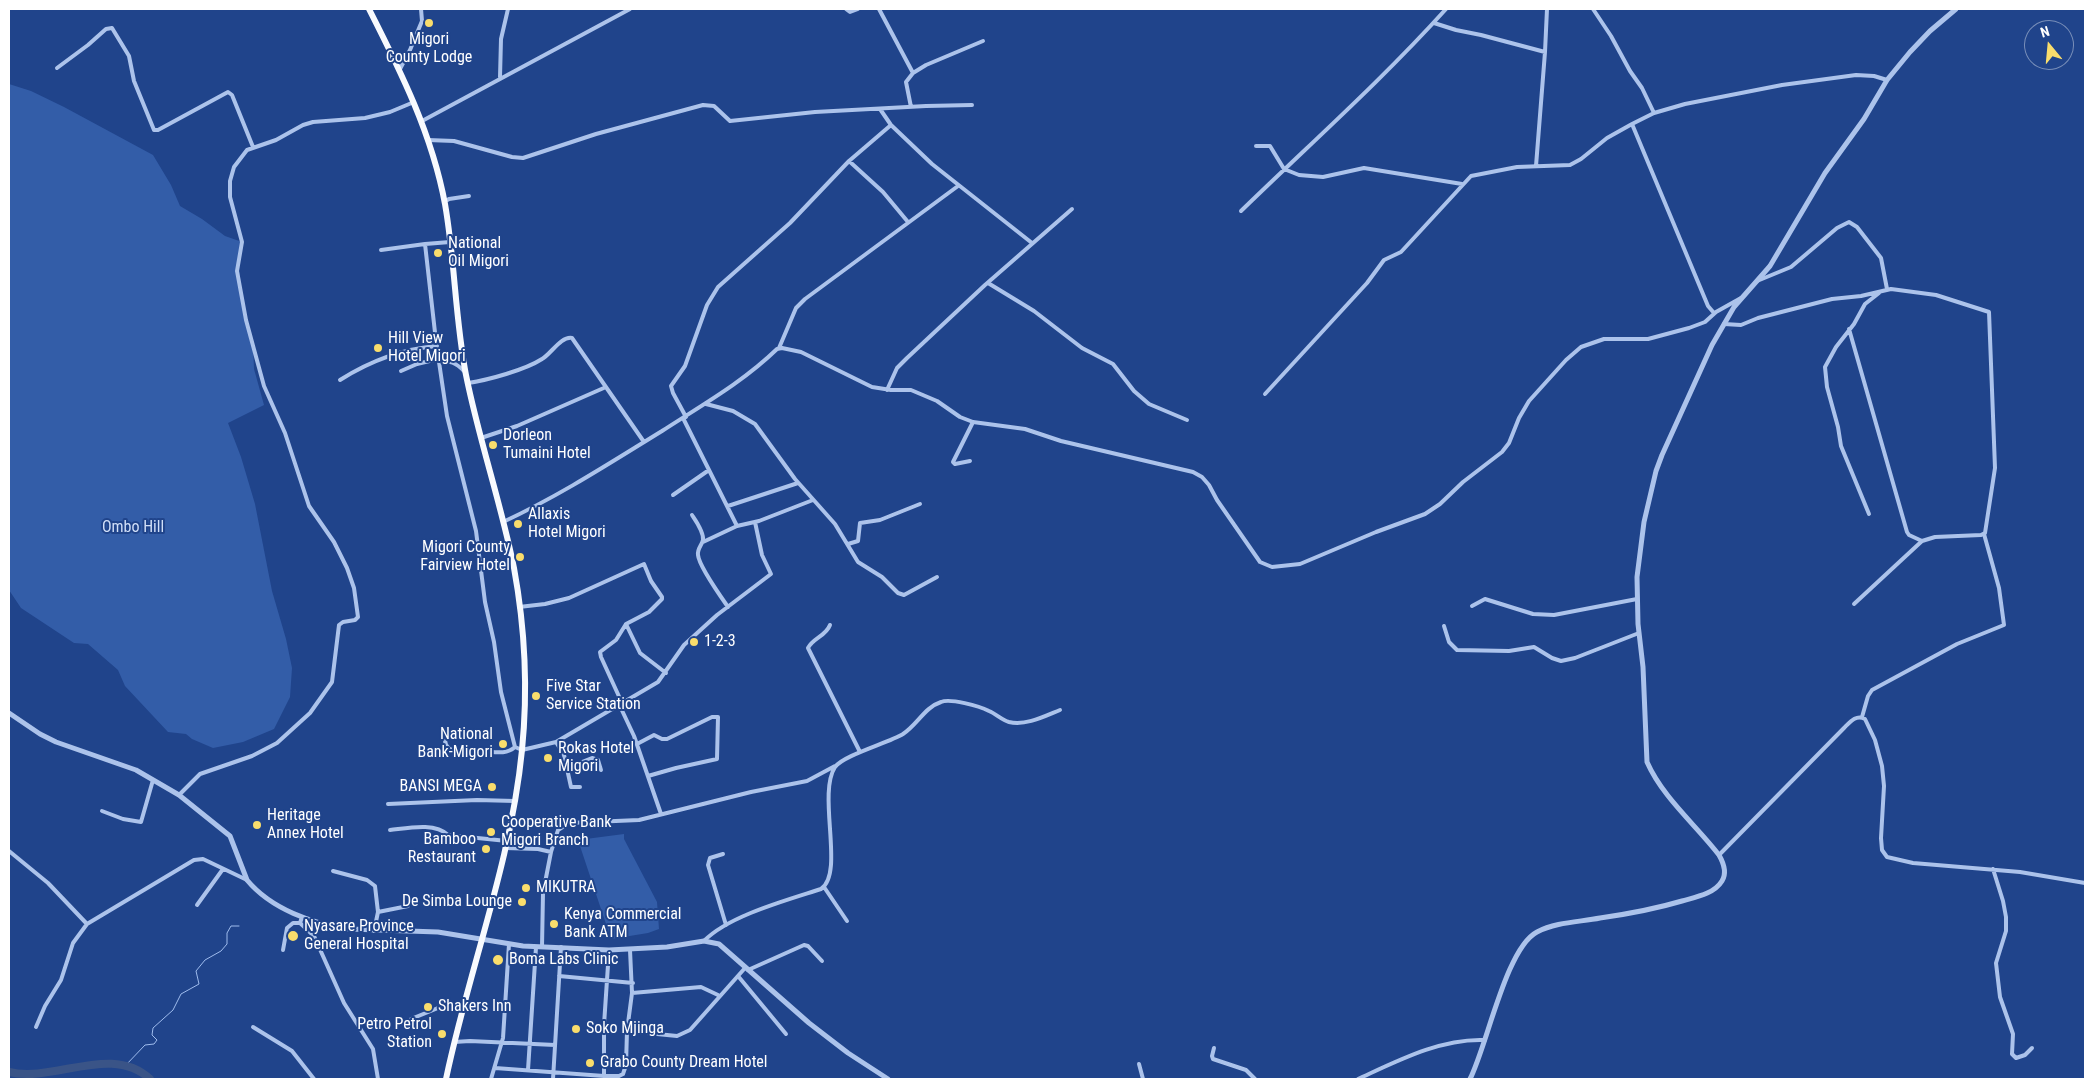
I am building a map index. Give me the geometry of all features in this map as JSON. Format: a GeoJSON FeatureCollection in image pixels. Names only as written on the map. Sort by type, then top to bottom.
{"type":"FeatureCollection","features":[{"type":"Feature","properties":{"kind":"highway"},"geometry":{"type":"LineString","coordinates":[[369,9],[400,69],[422,121],[444,202],[466,373],[513,566],[519,606],[525,680],[522,750],[516,801],[446,1079]]}},
{"type":"Feature","properties":{"kind":"street"},"geometry":{"type":"LineString","coordinates":[[400,69],[422,20],[421,9]]}},
{"type":"Feature","properties":{"kind":"street"},"geometry":{"type":"LineString","coordinates":[[500,77],[501,39],[508,9]]}},
{"type":"Feature","properties":{"kind":"street"},"geometry":{"type":"LineString","coordinates":[[422,121],[500,77],[630,9]]}},
{"type":"Feature","properties":{"kind":"street"},"geometry":{"type":"LineString","coordinates":[[846,9],[850,12],[858,9]]}},
{"type":"Feature","properties":{"kind":"street"},"geometry":{"type":"LineString","coordinates":[[879,9],[913,73]]}},
{"type":"Feature","properties":{"kind":"street"},"geometry":{"type":"LineString","coordinates":[[1241,211],[1381,78],[1446,9]]}},
{"type":"Feature","properties":{"kind":"street"},"geometry":{"type":"LineString","coordinates":[[1536,166],[1547,9]]}},
{"type":"Feature","properties":{"kind":"street"},"geometry":{"type":"LineString","coordinates":[[1593,9],[1642,88],[1654,113]]}},
{"type":"Feature","properties":{"kind":"street"},"geometry":{"type":"LineString","coordinates":[[1470,1079],[1478,1062],[1512,966],[1525,943],[1532,935],[1558,925],[1633,913],[1703,895],[1716,888],[1722,880],[1724,868],[1719,855],[1667,794],[1646,762],[1643,667],[1639,633],[1637,577],[1642,538],[1656,471],[1689,392],[1724,324],[1741,298],[1757,281],[1784,244],[1816,187],[1864,119],[1887,80],[1923,38],[1956,9]]}},
{"type":"Feature","properties":{"kind":"street"},"geometry":{"type":"LineString","coordinates":[[1434,23],[1545,52]]}},
{"type":"Feature","properties":{"kind":"street"},"geometry":{"type":"LineString","coordinates":[[57,68],[88,45],[106,28],[112,28],[129,56],[134,80],[154,130],[158,130],[228,92],[232,95],[253,147]]}},
{"type":"Feature","properties":{"kind":"street"},"geometry":{"type":"LineString","coordinates":[[911,107],[906,82],[913,73],[922,67],[983,41]]}},
{"type":"Feature","properties":{"kind":"street"},"geometry":{"type":"LineString","coordinates":[[1265,394],[1368,283],[1384,260],[1401,252],[1471,176],[1481,172],[1517,167],[1565,166],[1575,163],[1607,138],[1632,124],[1654,113],[1686,104],[1796,83],[1856,75],[1874,76],[1887,80]]}},
{"type":"Feature","properties":{"kind":"street"},"geometry":{"type":"LineString","coordinates":[[179,795],[200,774],[252,756],[277,743],[310,713],[332,682],[339,625],[343,622],[355,620],[358,617],[354,588],[347,568],[334,542],[309,506],[285,433],[264,386],[246,320],[237,268],[242,246],[241,236],[229,189],[234,167],[243,154],[253,147],[276,140],[308,123],[365,118],[390,112],[414,102]]}},
{"type":"Feature","properties":{"kind":"street"},"geometry":{"type":"LineString","coordinates":[[428,140],[463,143],[512,157],[523,158],[596,134],[703,105],[714,106],[730,121],[792,113],[972,106]]}},
{"type":"Feature","properties":{"kind":"street"},"geometry":{"type":"LineString","coordinates":[[880,109],[891,125],[932,164],[1032,243]]}},
{"type":"Feature","properties":{"kind":"street"},"geometry":{"type":"LineString","coordinates":[[1632,124],[1708,306],[1714,313]]}},
{"type":"Feature","properties":{"kind":"street"},"geometry":{"type":"LineString","coordinates":[[736,526],[673,394],[671,386],[685,366],[709,300],[723,283],[790,223],[849,161],[891,125]]}},
{"type":"Feature","properties":{"kind":"street"},"geometry":{"type":"LineString","coordinates":[[1256,146],[1270,146],[1284,169],[1299,175],[1323,177],[1357,168],[1369,168],[1462,184]]}},
{"type":"Feature","properties":{"kind":"street"},"geometry":{"type":"LineString","coordinates":[[849,161],[883,192],[908,222]]}},
{"type":"Feature","properties":{"kind":"street"},"geometry":{"type":"LineString","coordinates":[[503,522],[594,475],[752,373],[779,348],[792,317],[801,302],[958,186]]}},
{"type":"Feature","properties":{"kind":"street"},"geometry":{"type":"LineString","coordinates":[[444,202],[449,199],[469,196]]}},
{"type":"Feature","properties":{"kind":"street"},"geometry":{"type":"LineString","coordinates":[[887,390],[901,364],[1032,243],[1072,209]]}},
{"type":"Feature","properties":{"kind":"street"},"geometry":{"type":"LineString","coordinates":[[1757,281],[1791,267],[1836,228],[1849,222],[1857,227],[1881,258],[1885,290]]}},
{"type":"Feature","properties":{"kind":"street"},"geometry":{"type":"LineString","coordinates":[[381,250],[450,242]]}},
{"type":"Feature","properties":{"kind":"street"},"geometry":{"type":"LineString","coordinates":[[425,244],[436,346],[447,416],[476,531],[485,602],[494,642],[501,692],[515,747]]}},
{"type":"Feature","properties":{"kind":"street"},"geometry":{"type":"LineString","coordinates":[[988,283],[1034,311],[1082,348],[1113,364],[1134,391],[1148,404],[1187,420]]}},
{"type":"Feature","properties":{"kind":"street"},"geometry":{"type":"LineString","coordinates":[[1724,324],[1741,324],[1832,299],[1861,296],[1885,290],[1905,289],[1936,295],[1989,312],[1989,360],[1992,372],[1995,468],[1984,534],[1999,588],[2004,624],[1957,644],[1872,690],[1868,696],[1862,717]]}},
{"type":"Feature","properties":{"kind":"street"},"geometry":{"type":"LineString","coordinates":[[1869,514],[1841,446],[1826,381],[1827,363],[1868,301],[1885,290]]}},
{"type":"Feature","properties":{"kind":"street"},"geometry":{"type":"LineString","coordinates":[[779,348],[801,352],[868,385],[887,390],[911,390],[937,401],[960,417],[973,422],[1036,432],[1052,439],[1196,474],[1209,484],[1217,500],[1257,559],[1269,566],[1292,566],[1426,514],[1440,504],[1463,482],[1502,452],[1509,443],[1519,418],[1529,401],[1550,377],[1581,347],[1604,338],[1641,339],[1700,324],[1714,313],[1741,298]]}},
{"type":"Feature","properties":{"kind":"street"},"geometry":{"type":"LineString","coordinates":[[1849,329],[1909,535],[1922,541]]}},
{"type":"Feature","properties":{"kind":"street"},"geometry":{"type":"LineString","coordinates":[[468,383],[497,376],[540,361],[569,337],[575,340],[644,442]]}},
{"type":"Feature","properties":{"kind":"street"},"geometry":{"type":"LineString","coordinates":[[340,380],[366,364],[388,355],[412,348],[436,346]]}},
{"type":"Feature","properties":{"kind":"street"},"geometry":{"type":"LineString","coordinates":[[401,371],[416,364],[438,361],[454,362],[466,373]]}},
{"type":"Feature","properties":{"kind":"street"},"geometry":{"type":"LineString","coordinates":[[482,438],[518,426],[606,386]]}},
{"type":"Feature","properties":{"kind":"street"},"geometry":{"type":"LineString","coordinates":[[706,404],[733,410],[752,420],[798,483],[832,519],[858,562],[882,577],[902,595],[908,594],[937,577]]}},
{"type":"Feature","properties":{"kind":"street"},"geometry":{"type":"LineString","coordinates":[[970,461],[959,464],[952,462],[973,422]]}},
{"type":"Feature","properties":{"kind":"street"},"geometry":{"type":"LineString","coordinates":[[673,496],[709,470]]}},
{"type":"Feature","properties":{"kind":"street"},"geometry":{"type":"LineString","coordinates":[[728,506],[798,483]]}},
{"type":"Feature","properties":{"kind":"street"},"geometry":{"type":"LineString","coordinates":[[728,606],[716,590],[699,558],[698,551],[703,542],[736,526],[755,522],[813,500]]}},
{"type":"Feature","properties":{"kind":"street"},"geometry":{"type":"LineString","coordinates":[[848,544],[858,541],[860,523],[880,520],[920,504]]}},
{"type":"Feature","properties":{"kind":"street"},"geometry":{"type":"LineString","coordinates":[[692,514],[702,534],[703,542]]}},
{"type":"Feature","properties":{"kind":"street"},"geometry":{"type":"LineString","coordinates":[[515,747],[522,750],[556,742],[658,682],[684,645],[728,606],[771,573],[763,558],[755,522]]}},
{"type":"Feature","properties":{"kind":"street"},"geometry":{"type":"LineString","coordinates":[[1854,604],[1922,541],[1935,537],[1978,536],[1984,534]]}},
{"type":"Feature","properties":{"kind":"street"},"geometry":{"type":"LineString","coordinates":[[519,606],[545,604],[569,598],[644,563],[662,599],[649,612],[626,624],[616,640],[602,649],[600,654],[637,744],[661,814]]}},
{"type":"Feature","properties":{"kind":"street"},"geometry":{"type":"LineString","coordinates":[[1472,606],[1485,599],[1533,614],[1554,615],[1637,599]]}},
{"type":"Feature","properties":{"kind":"street"},"geometry":{"type":"LineString","coordinates":[[626,624],[640,653],[666,673]]}},
{"type":"Feature","properties":{"kind":"street"},"geometry":{"type":"LineString","coordinates":[[830,625],[827,631],[808,645],[808,650],[860,752]]}},
{"type":"Feature","properties":{"kind":"street"},"geometry":{"type":"LineString","coordinates":[[1444,626],[1450,642],[1457,650],[1509,651],[1534,648],[1561,661],[1574,658],[1639,633]]}},
{"type":"Feature","properties":{"kind":"street"},"geometry":{"type":"LineString","coordinates":[[528,1070],[543,893],[551,852],[558,830],[569,823],[579,821],[631,821],[772,787],[806,781],[860,752],[880,745],[908,731],[926,712],[942,701],[955,702],[983,709],[1013,722],[1032,720],[1060,710]]}},
{"type":"Feature","properties":{"kind":"street"},"geometry":{"type":"LineString","coordinates":[[10,716],[56,742],[122,764],[153,780],[179,795],[230,836],[247,880],[257,891],[301,920],[314,936],[344,1003],[373,1049],[378,1079]]}},
{"type":"Feature","properties":{"kind":"street"},"geometry":{"type":"LineString","coordinates":[[637,744],[654,735],[662,739],[667,738],[713,716],[718,717],[717,760],[648,776]]}},
{"type":"Feature","properties":{"kind":"street"},"geometry":{"type":"LineString","coordinates":[[1719,855],[1844,728],[1855,718],[1862,717]]}},
{"type":"Feature","properties":{"kind":"street"},"geometry":{"type":"LineString","coordinates":[[1862,717],[1867,722],[1875,740],[1882,766],[1884,786],[1881,838],[1882,850],[1885,855],[1897,860],[1913,863],[1993,869],[2044,875],[2085,883]]}},
{"type":"Feature","properties":{"kind":"street"},"geometry":{"type":"LineString","coordinates":[[446,736],[446,746],[458,752],[507,752],[515,747]]}},
{"type":"Feature","properties":{"kind":"street"},"geometry":{"type":"LineString","coordinates":[[556,742],[562,749],[571,787],[580,787]]}},
{"type":"Feature","properties":{"kind":"street"},"geometry":{"type":"LineString","coordinates":[[567,768],[592,758],[598,760],[601,770]]}},
{"type":"Feature","properties":{"kind":"street"},"geometry":{"type":"LineString","coordinates":[[704,941],[715,931],[726,925],[824,887],[828,882],[830,869],[828,800],[832,779],[837,766]]}},
{"type":"Feature","properties":{"kind":"street"},"geometry":{"type":"LineString","coordinates":[[102,811],[123,820],[141,822],[153,780]]}},
{"type":"Feature","properties":{"kind":"street"},"geometry":{"type":"LineString","coordinates":[[388,804],[477,800],[516,801]]}},
{"type":"Feature","properties":{"kind":"street"},"geometry":{"type":"LineString","coordinates":[[390,830],[435,828],[443,830],[448,835],[551,852]]}},
{"type":"Feature","properties":{"kind":"street"},"geometry":{"type":"LineString","coordinates":[[9,852],[48,883],[87,924]]}},
{"type":"Feature","properties":{"kind":"street"},"geometry":{"type":"LineString","coordinates":[[723,854],[710,858],[708,862],[710,878],[726,925]]}},
{"type":"Feature","properties":{"kind":"street"},"geometry":{"type":"LineString","coordinates":[[36,1027],[61,980],[73,943],[87,924],[194,860],[203,859],[247,880]]}},
{"type":"Feature","properties":{"kind":"street"},"geometry":{"type":"LineString","coordinates":[[197,905],[223,869]]}},
{"type":"Feature","properties":{"kind":"street"},"geometry":{"type":"LineString","coordinates":[[1993,869],[2006,917],[2006,931],[1996,963],[2000,998],[2014,1034],[2012,1054],[2016,1058],[2021,1057],[2032,1048]]}},
{"type":"Feature","properties":{"kind":"street"},"geometry":{"type":"LineString","coordinates":[[333,871],[373,883],[376,890],[378,912],[374,931]]}},
{"type":"Feature","properties":{"kind":"street"},"geometry":{"type":"LineString","coordinates":[[824,887],[847,921]]}},
{"type":"Feature","properties":{"kind":"street"},"geometry":{"type":"LineString","coordinates":[[378,912],[408,906]]}},
{"type":"Feature","properties":{"kind":"street"},"geometry":{"type":"LineString","coordinates":[[283,950],[287,928],[301,920],[336,927],[374,931],[446,933],[539,947],[630,950],[704,941],[723,946],[815,1028],[848,1053],[888,1079]]}},
{"type":"Feature","properties":{"kind":"street"},"geometry":{"type":"LineString","coordinates":[[491,1079],[503,1043],[509,944]]}},
{"type":"Feature","properties":{"kind":"street"},"geometry":{"type":"LineString","coordinates":[[627,1031],[680,1036],[690,1030],[718,995],[746,968],[804,945],[808,946],[822,961]]}},
{"type":"Feature","properties":{"kind":"street"},"geometry":{"type":"LineString","coordinates":[[553,1079],[561,948]]}},
{"type":"Feature","properties":{"kind":"street"},"geometry":{"type":"LineString","coordinates":[[604,1076],[609,950]]}},
{"type":"Feature","properties":{"kind":"street"},"geometry":{"type":"LineString","coordinates":[[496,1068],[604,1076],[619,1076],[624,1072],[632,993],[630,950]]}},
{"type":"Feature","properties":{"kind":"street"},"geometry":{"type":"LineString","coordinates":[[559,976],[632,983]]}},
{"type":"Feature","properties":{"kind":"street"},"geometry":{"type":"LineString","coordinates":[[738,976],[786,1034]]}},
{"type":"Feature","properties":{"kind":"street"},"geometry":{"type":"LineString","coordinates":[[632,993],[701,987],[718,995]]}},
{"type":"Feature","properties":{"kind":"street"},"geometry":{"type":"LineString","coordinates":[[411,1019],[430,1011],[465,1002]]}},
{"type":"Feature","properties":{"kind":"street"},"geometry":{"type":"LineString","coordinates":[[253,1027],[292,1051],[314,1079]]}},
{"type":"Feature","properties":{"kind":"street"},"geometry":{"type":"LineString","coordinates":[[1358,1079],[1420,1052],[1462,1040],[1485,1040]]}},
{"type":"Feature","properties":{"kind":"street"},"geometry":{"type":"LineString","coordinates":[[454,1042],[555,1045]]}},
{"type":"Feature","properties":{"kind":"street"},"geometry":{"type":"LineString","coordinates":[[1214,1048],[1213,1059],[1246,1070],[1255,1079]]}},
{"type":"Feature","properties":{"kind":"street"},"geometry":{"type":"LineString","coordinates":[[1139,1064],[1144,1079]]}},
{"type":"Feature","properties":{"kind":"green space","name":"Ombo Hill"},"geometry":{"type":"Polygon","coordinates":[[[9,84],[31,91],[64,107],[153,155],[171,185],[180,206],[225,236],[242,242],[238,261],[243,302],[253,345],[254,369],[264,405],[228,423],[241,457],[255,504],[272,591],[292,668],[290,697],[274,729],[243,742],[213,748],[192,739],[186,734],[168,732],[125,686],[118,670],[88,644],[74,643],[21,608],[9,590],[9,84]]]}},
{"type":"Feature","properties":{"kind":"green space"},"geometry":{"type":"Polygon","coordinates":[[[624,834],[624,839],[657,902],[659,929],[648,933],[611,939],[578,840],[624,834]]]}},
{"type":"Feature","properties":{"kind":"waterway"},"geometry":{"type":"LineString","coordinates":[[125,1066],[145,1045],[154,1044],[157,1040],[152,1035],[153,1028],[173,1010],[181,994],[199,984],[196,971],[205,960],[221,951],[227,944],[227,933],[231,926],[239,926]]}},
{"type":"Feature","properties":{"kind":"waterway"},"geometry":{"type":"LineString","coordinates":[[9,1072],[26,1074],[45,1073],[82,1066],[118,1064],[135,1069],[150,1079]]}},
{"type":"Feature","properties":{"kind":"place","name":"Migori County Lodge"},"geometry":{"type":"Point","coordinates":[429,23]}},
{"type":"Feature","properties":{"kind":"place","name":"National Oil Migori"},"geometry":{"type":"Point","coordinates":[438,253]}},
{"type":"Feature","properties":{"kind":"place","name":"Hill View Hotel Migori"},"geometry":{"type":"Point","coordinates":[378,348]}},
{"type":"Feature","properties":{"kind":"place","name":"Dorleon Tumaini Hotel"},"geometry":{"type":"Point","coordinates":[493,445]}},
{"type":"Feature","properties":{"kind":"place","name":"Allaxis Hotel Migori"},"geometry":{"type":"Point","coordinates":[518,524]}},
{"type":"Feature","properties":{"kind":"place","name":"Migori County Fairview Hotel"},"geometry":{"type":"Point","coordinates":[520,557]}},
{"type":"Feature","properties":{"kind":"place","name":"1-2-3"},"geometry":{"type":"Point","coordinates":[694,642]}},
{"type":"Feature","properties":{"kind":"place","name":"Five Star Service Station"},"geometry":{"type":"Point","coordinates":[536,696]}},
{"type":"Feature","properties":{"kind":"place","name":"National Bank-Migori"},"geometry":{"type":"Point","coordinates":[503,744]}},
{"type":"Feature","properties":{"kind":"place","name":"Rokas Hotel Migori"},"geometry":{"type":"Point","coordinates":[548,758]}},
{"type":"Feature","properties":{"kind":"place","name":"BANSI MEGA"},"geometry":{"type":"Point","coordinates":[492,787]}},
{"type":"Feature","properties":{"kind":"place","name":"Heritage Annex Hotel"},"geometry":{"type":"Point","coordinates":[257,825]}},
{"type":"Feature","properties":{"kind":"place","name":"Cooperative Bank Migori Branch"},"geometry":{"type":"Point","coordinates":[491,832]}},
{"type":"Feature","properties":{"kind":"place","name":"Bamboo Restaurant"},"geometry":{"type":"Point","coordinates":[486,849]}},
{"type":"Feature","properties":{"kind":"place","name":"MIKUTRA"},"geometry":{"type":"Point","coordinates":[526,888]}},
{"type":"Feature","properties":{"kind":"place","name":"De Simba Lounge"},"geometry":{"type":"Point","coordinates":[522,902]}},
{"type":"Feature","properties":{"kind":"place","name":"Kenya Commercial Bank ATM"},"geometry":{"type":"Point","coordinates":[554,924]}},
{"type":"Feature","properties":{"kind":"place","name":"Nyasare Province General Hospital"},"geometry":{"type":"Point","coordinates":[293,936]}},
{"type":"Feature","properties":{"kind":"place","name":"Boma Labs Clinic"},"geometry":{"type":"Point","coordinates":[498,960]}},
{"type":"Feature","properties":{"kind":"place","name":"Shakers Inn"},"geometry":{"type":"Point","coordinates":[428,1007]}},
{"type":"Feature","properties":{"kind":"place","name":"Soko Mjinga"},"geometry":{"type":"Point","coordinates":[576,1029]}},
{"type":"Feature","properties":{"kind":"place","name":"Petro Petrol Station"},"geometry":{"type":"Point","coordinates":[442,1034]}},
{"type":"Feature","properties":{"kind":"place","name":"Grabo County Dream Hotel"},"geometry":{"type":"Point","coordinates":[590,1063]}}]}
